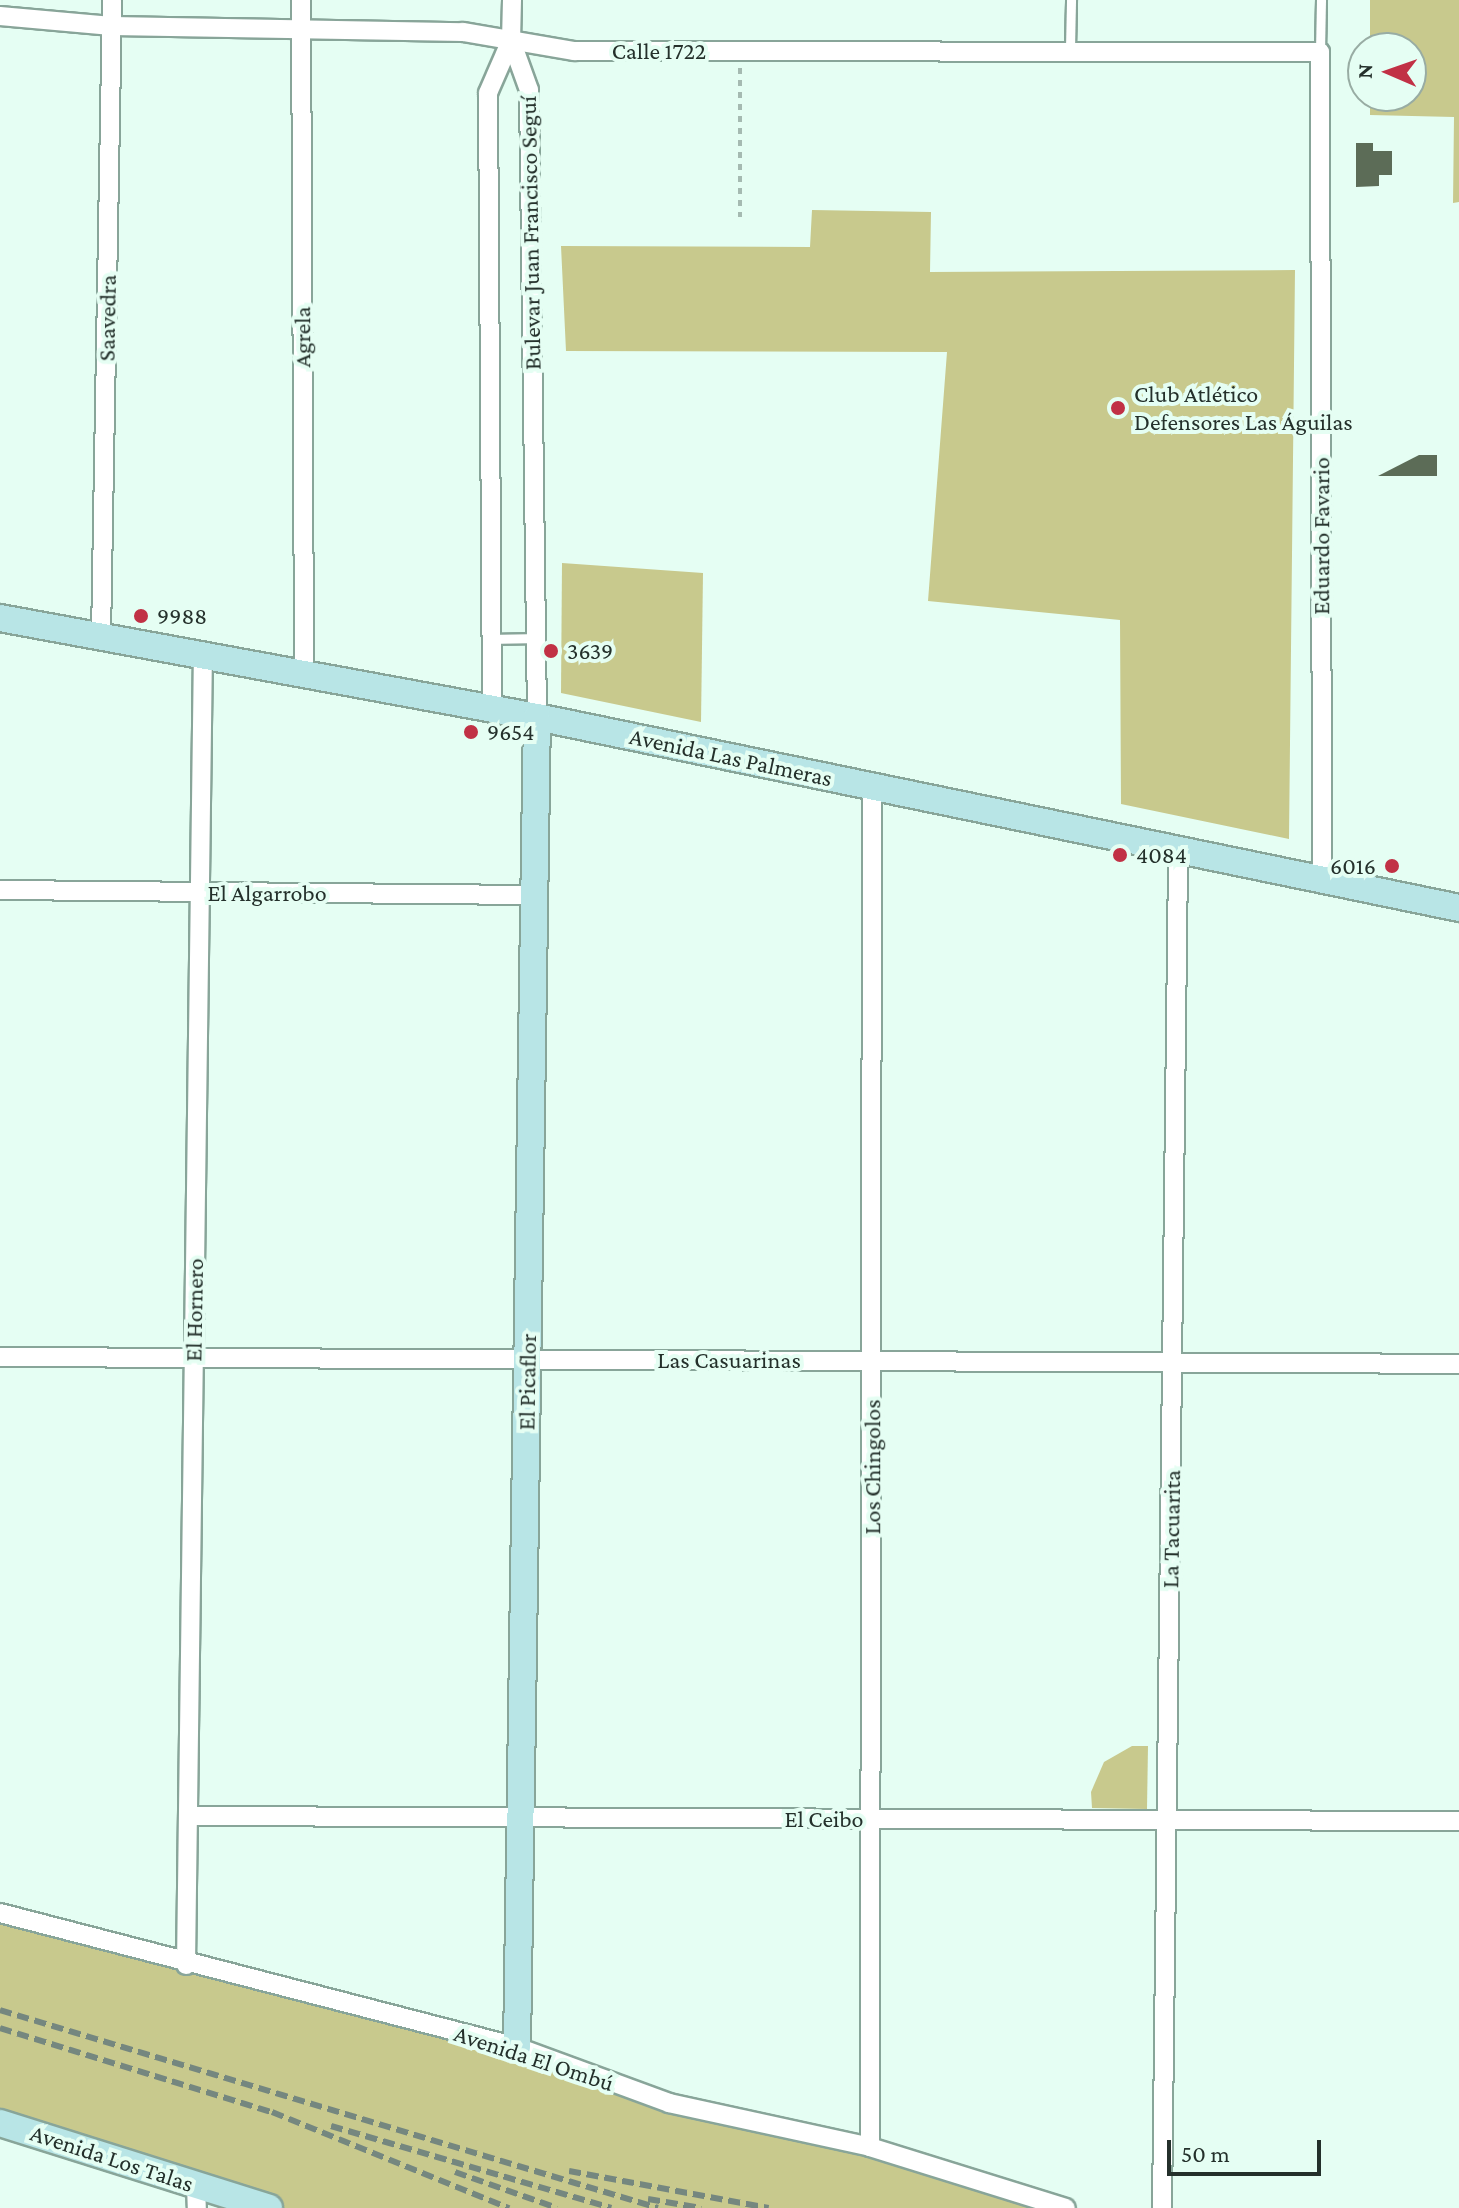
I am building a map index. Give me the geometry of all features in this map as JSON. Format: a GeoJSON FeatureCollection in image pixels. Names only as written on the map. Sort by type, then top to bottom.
{"type":"FeatureCollection","features":[{"type":"Feature","properties":{"kind":"main road","name":"Avenida Las Palmeras"},"geometry":{"type":"LineString","coordinates":[[0,618],[537,717],[1459,908]]}},
{"type":"Feature","properties":{"kind":"main road","name":"El Picaflor"},"geometry":{"type":"LineString","coordinates":[[517,2047],[537,717]]}},
{"type":"Feature","properties":{"kind":"main road","name":"Avenida Los Talas"},"geometry":{"type":"LineString","coordinates":[[0,2123],[196,2196],[269,2208]]}},
{"type":"Feature","properties":{"kind":"street","name":"Saavedra"},"geometry":{"type":"LineString","coordinates":[[101,637],[112,0]]}},
{"type":"Feature","properties":{"kind":"street","name":"Agrela"},"geometry":{"type":"LineString","coordinates":[[301,0],[304,674]]}},
{"type":"Feature","properties":{"kind":"street"},"geometry":{"type":"LineString","coordinates":[[511,40],[512,0]]}},
{"type":"Feature","properties":{"kind":"street","name":"Calle 1722"},"geometry":{"type":"LineString","coordinates":[[0,16],[112,26],[301,32],[463,32],[574,51],[1070,49],[1320,52]]}},
{"type":"Feature","properties":{"kind":"street","name":"Bulevar Juan Francisco Seguí"},"geometry":{"type":"LineString","coordinates":[[511,40],[529,90],[537,717]]}},
{"type":"Feature","properties":{"kind":"street","name":"Bulevar Juan Francisco Seguí"},"geometry":{"type":"LineString","coordinates":[[492,709],[488,93],[511,40]]}},
{"type":"Feature","properties":{"kind":"street","name":"Eduardo Favario"},"geometry":{"type":"LineString","coordinates":[[1320,52],[1322,880]]}},
{"type":"Feature","properties":{"kind":"street","name":"El Hornero"},"geometry":{"type":"LineString","coordinates":[[186,1965],[203,656]]}},
{"type":"Feature","properties":{"kind":"street","name":"Los Chingolos"},"geometry":{"type":"LineString","coordinates":[[870,2147],[873,1819],[872,787]]}},
{"type":"Feature","properties":{"kind":"street","name":"La Tacuarita"},"geometry":{"type":"LineString","coordinates":[[1162,2208],[1178,850]]}},
{"type":"Feature","properties":{"kind":"street","name":"El Algarrobo"},"geometry":{"type":"LineString","coordinates":[[0,890],[534,895]]}},
{"type":"Feature","properties":{"kind":"street","name":"Las Casuarinas"},"geometry":{"type":"LineString","coordinates":[[0,1357],[1459,1364]]}},
{"type":"Feature","properties":{"kind":"street","name":"El Ceibo"},"geometry":{"type":"LineString","coordinates":[[188,1816],[1459,1821]]}},
{"type":"Feature","properties":{"kind":"street","name":"Avenida El Ombú"},"geometry":{"type":"LineString","coordinates":[[0,1913],[186,1965],[517,2047],[669,2103],[870,2147],[1066,2208]]}},
{"type":"Feature","properties":{"kind":"lane"},"geometry":{"type":"LineString","coordinates":[[1070,49],[1071,0]]}},
{"type":"Feature","properties":{"kind":"lane","name":"Eduardo Favario"},"geometry":{"type":"LineString","coordinates":[[1320,52],[1321,0]]}},
{"type":"Feature","properties":{"kind":"lane"},"geometry":{"type":"LineString","coordinates":[[492,639],[537,638]]}},
{"type":"Feature","properties":{"kind":"path"},"geometry":{"type":"LineString","coordinates":[[740,50],[740,217]]}},
{"type":"Feature","properties":{"kind":"green space"},"geometry":{"type":"Polygon","coordinates":[[[1370,0],[1459,0],[1459,202],[1453,203],[1454,117],[1370,115],[1370,112],[1427,112],[1427,32],[1370,32],[1370,0]]]}},
{"type":"Feature","properties":{"kind":"green space","name":"Club Atlético Defensores Las Águilas"},"geometry":{"type":"Polygon","coordinates":[[[812,210],[931,212],[930,272],[1295,270],[1289,839],[1121,804],[1120,620],[928,601],[947,352],[566,351],[561,246],[810,247],[812,210]]]}},
{"type":"Feature","properties":{"kind":"green space"},"geometry":{"type":"Polygon","coordinates":[[[562,563],[703,573],[701,722],[561,693],[562,563]]]}},
{"type":"Feature","properties":{"kind":"green space"},"geometry":{"type":"Polygon","coordinates":[[[1132,1746],[1148,1746],[1147,1809],[1092,1808],[1091,1792],[1104,1762],[1132,1746]]]}},
{"type":"Feature","properties":{"kind":"green space"},"geometry":{"type":"Polygon","coordinates":[[[0,1913],[517,2047],[669,2103],[1066,2208],[269,2208],[0,2123],[0,1913]]]}},
{"type":"Feature","properties":{"kind":"building"},"geometry":{"type":"Polygon","coordinates":[[[1356,143],[1373,143],[1373,151],[1392,151],[1392,175],[1379,175],[1379,186],[1356,187],[1356,143]]]}},
{"type":"Feature","properties":{"kind":"building"},"geometry":{"type":"Polygon","coordinates":[[[1419,455],[1437,455],[1437,476],[1378,476],[1419,455]]]}},
{"type":"Feature","properties":{"kind":"railway"},"geometry":{"type":"LineString","coordinates":[[0,2010],[658,2208]]}},
{"type":"Feature","properties":{"kind":"railway"},"geometry":{"type":"LineString","coordinates":[[0,2028],[272,2112],[509,2208]]}},
{"type":"Feature","properties":{"kind":"railway"},"geometry":{"type":"LineString","coordinates":[[331,2126],[611,2208]]}},
{"type":"Feature","properties":{"kind":"railway"},"geometry":{"type":"LineString","coordinates":[[569,2171],[769,2208]]}},
{"type":"Feature","properties":{"kind":"railway"},"geometry":{"type":"LineString","coordinates":[[455,2172],[557,2208]]}},
{"type":"Feature","properties":{"kind":"railway"},"geometry":{"type":"LineString","coordinates":[[648,2199],[701,2208]]}},
{"type":"Feature","properties":{"kind":"place","name":"Club Atlético Defensores Las Águilas"},"geometry":{"type":"Point","coordinates":[1118,408]}},
{"type":"Feature","properties":{"kind":"place","name":"9988"},"geometry":{"type":"Point","coordinates":[141,616]}},
{"type":"Feature","properties":{"kind":"place","name":"3639"},"geometry":{"type":"Point","coordinates":[551,651]}},
{"type":"Feature","properties":{"kind":"place","name":"9654"},"geometry":{"type":"Point","coordinates":[471,732]}},
{"type":"Feature","properties":{"kind":"place","name":"4084"},"geometry":{"type":"Point","coordinates":[1120,855]}},
{"type":"Feature","properties":{"kind":"place","name":"6016"},"geometry":{"type":"Point","coordinates":[1392,866]}}]}
